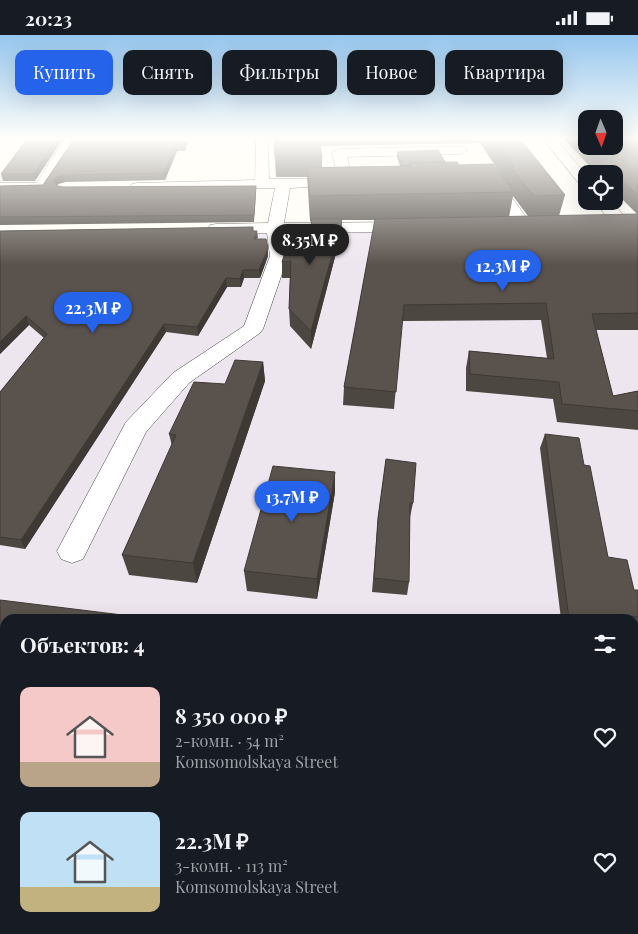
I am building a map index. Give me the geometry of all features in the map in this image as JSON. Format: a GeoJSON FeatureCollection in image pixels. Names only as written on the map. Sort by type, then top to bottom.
{"type":"FeatureCollection","features":[{"type":"Feature","properties":{"kind":"street"},"geometry":{"type":"LineString","coordinates":[[0,187],[40,187],[44,181]]}},
{"type":"Feature","properties":{"kind":"street"},"geometry":{"type":"LineString","coordinates":[[72,551],[135,429],[181,378],[253,329],[279,255],[274,229],[272,181]]}},
{"type":"Feature","properties":{"kind":"street"},"geometry":{"type":"LineString","coordinates":[[124,187],[273,185],[351,181]]}},
{"type":"Feature","properties":{"kind":"street"},"geometry":{"type":"LineString","coordinates":[[494,181],[531,224],[504,225]]}},
{"type":"Feature","properties":{"kind":"street"},"geometry":{"type":"LineString","coordinates":[[611,210],[619,220]]}},
{"type":"Feature","properties":{"kind":"street"},"geometry":{"type":"LineString","coordinates":[[601,222],[638,219]]}},
{"type":"Feature","properties":{"kind":"street"},"geometry":{"type":"LineString","coordinates":[[196,229],[429,226]]}},
{"type":"Feature","properties":{"kind":"shaded area"},"geometry":{"type":"Polygon","coordinates":[[[638,227],[638,614],[0,614],[0,239],[287,233],[292,244],[266,244],[249,282],[269,249],[299,247],[313,231],[638,227]]]}},
{"type":"Feature","properties":{"kind":"building"},"geometry":{"type":"Polygon","coordinates":[[[46,181],[54,181],[58,186],[63,187],[256,186],[254,215],[0,217],[0,186],[43,185],[46,181]]]}},
{"type":"Feature","properties":{"kind":"building"},"geometry":{"type":"Polygon","coordinates":[[[308,181],[506,181],[514,192],[310,196],[308,181]]]}},
{"type":"Feature","properties":{"kind":"building"},"geometry":{"type":"Polygon","coordinates":[[[522,181],[554,181],[565,195],[534,196],[522,181]]]}},
{"type":"Feature","properties":{"kind":"building"},"geometry":{"type":"Polygon","coordinates":[[[623,181],[638,181],[638,196],[623,181]]]}},
{"type":"Feature","properties":{"kind":"building"},"geometry":{"type":"Polygon","coordinates":[[[638,214],[638,313],[592,314],[613,396],[638,391],[638,411],[562,404],[559,382],[470,374],[469,351],[554,359],[546,303],[404,305],[396,392],[344,387],[375,219],[638,214]]]}},
{"type":"Feature","properties":{"kind":"building"},"geometry":{"type":"Polygon","coordinates":[[[311,219],[342,219],[311,331],[289,309],[291,261],[282,262],[289,241],[288,231],[312,230],[311,219]]]}},
{"type":"Feature","properties":{"kind":"building"},"geometry":{"type":"Polygon","coordinates":[[[253,227],[253,231],[257,231],[254,239],[266,239],[268,248],[259,270],[243,270],[240,279],[226,278],[197,327],[164,324],[21,540],[0,537],[0,392],[47,334],[26,316],[0,342],[0,231],[253,227]]]}},
{"type":"Feature","properties":{"kind":"building"},"geometry":{"type":"Polygon","coordinates":[[[235,360],[263,362],[193,563],[122,555],[176,435],[169,434],[194,382],[225,384],[235,360]]]}},
{"type":"Feature","properties":{"kind":"building"},"geometry":{"type":"Polygon","coordinates":[[[545,434],[579,438],[584,465],[590,466],[608,557],[627,560],[634,590],[638,590],[638,614],[568,614],[545,434]]]}},
{"type":"Feature","properties":{"kind":"building"},"geometry":{"type":"Polygon","coordinates":[[[386,459],[416,463],[413,503],[410,503],[409,582],[374,578],[378,518],[386,459]]]}},
{"type":"Feature","properties":{"kind":"building"},"geometry":{"type":"Polygon","coordinates":[[[273,466],[335,472],[317,579],[244,571],[273,466]]]}},
{"type":"Feature","properties":{"kind":"building"},"geometry":{"type":"Polygon","coordinates":[[[0,600],[114,614],[0,614],[0,600]]]}}]}
